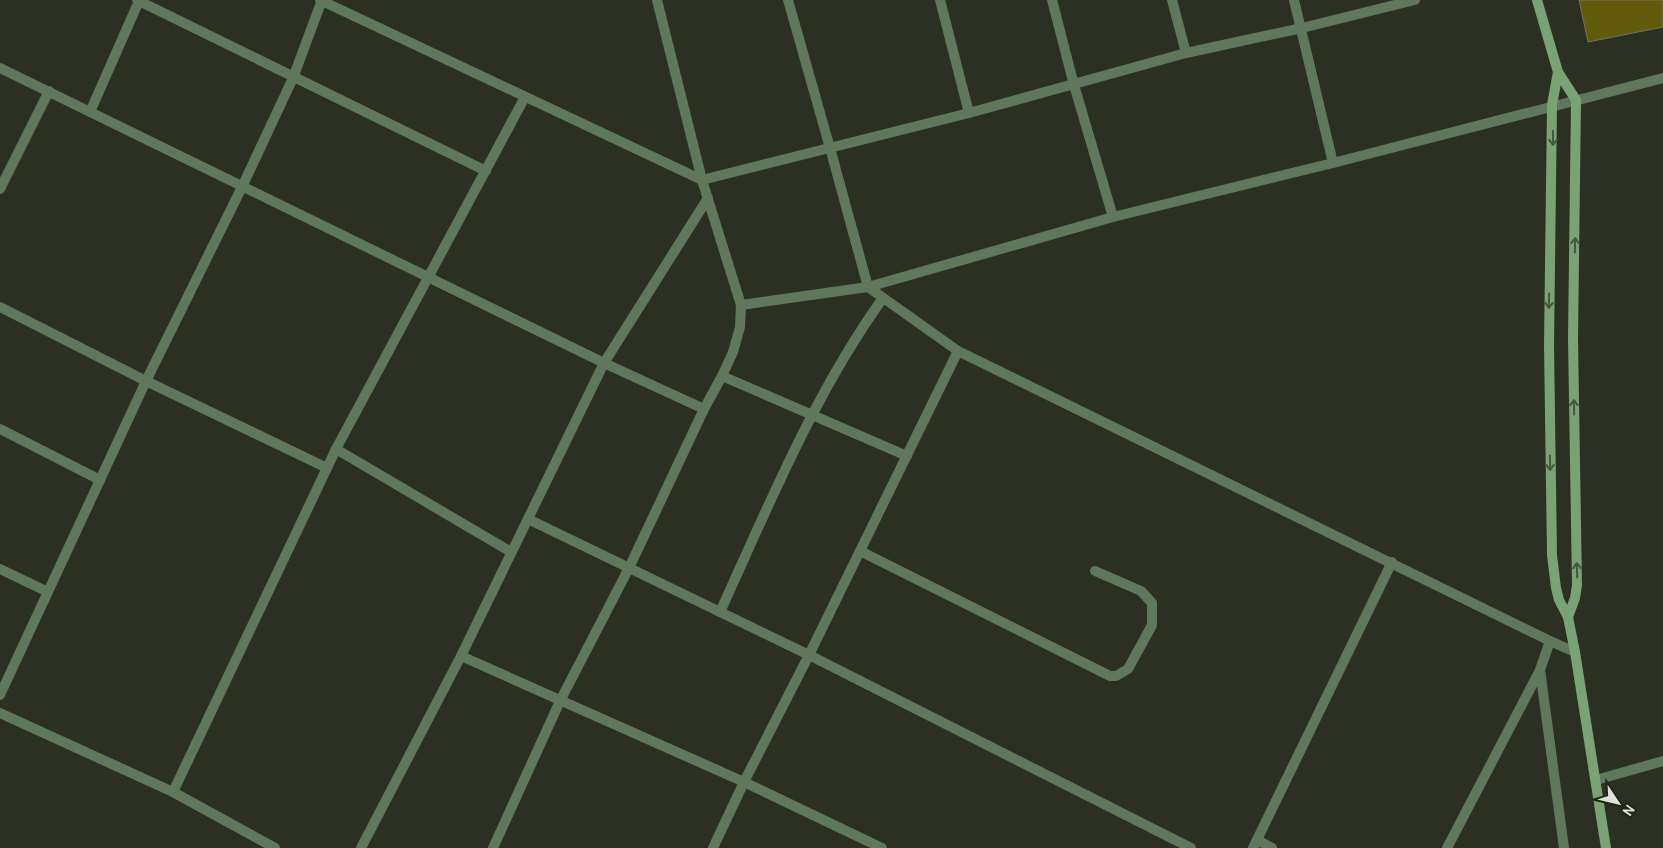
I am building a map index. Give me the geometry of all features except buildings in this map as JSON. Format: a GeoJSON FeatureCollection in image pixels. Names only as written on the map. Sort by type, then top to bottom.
{"type":"FeatureCollection","features":[{"type":"Feature","properties":{"kind":"street"},"geometry":{"type":"LineString","coordinates":[[0,695],[146,381],[293,78],[321,0],[702,180],[969,113],[1186,53],[1302,28],[1415,0]]}},
{"type":"Feature","properties":{"kind":"street"},"geometry":{"type":"LineString","coordinates":[[493,848],[560,701],[629,568],[704,409],[722,376],[733,352],[740,327],[741,305],[702,180],[657,0]]}},
{"type":"Feature","properties":{"kind":"street"},"geometry":{"type":"LineString","coordinates":[[788,0],[868,287],[958,351],[1575,652]]}},
{"type":"Feature","properties":{"kind":"street"},"geometry":{"type":"LineString","coordinates":[[940,0],[969,113]]}},
{"type":"Feature","properties":{"kind":"street"},"geometry":{"type":"LineString","coordinates":[[1052,0],[1074,85],[1113,217]]}},
{"type":"Feature","properties":{"kind":"street"},"geometry":{"type":"LineString","coordinates":[[1172,0],[1186,53]]}},
{"type":"Feature","properties":{"kind":"street"},"geometry":{"type":"LineString","coordinates":[[1294,0],[1334,163]]}},
{"type":"Feature","properties":{"kind":"street"},"geometry":{"type":"LineString","coordinates":[[1537,0],[1558,72],[1576,100],[1573,339],[1577,585],[1575,598],[1568,617]]}},
{"type":"Feature","properties":{"kind":"street"},"geometry":{"type":"LineString","coordinates":[[90,112],[138,1],[486,172]]}},
{"type":"Feature","properties":{"kind":"street"},"geometry":{"type":"LineString","coordinates":[[0,68],[604,363],[704,409]]}},
{"type":"Feature","properties":{"kind":"street"},"geometry":{"type":"LineString","coordinates":[[1558,72],[1552,105],[1548,345],[1552,555],[1556,588],[1568,617],[1575,652],[1606,848]]}},
{"type":"Feature","properties":{"kind":"street"},"geometry":{"type":"LineString","coordinates":[[741,305],[868,287],[1113,217],[1334,163],[1552,105],[1663,78]]}},
{"type":"Feature","properties":{"kind":"street"},"geometry":{"type":"LineString","coordinates":[[0,189],[49,92]]}},
{"type":"Feature","properties":{"kind":"street"},"geometry":{"type":"LineString","coordinates":[[173,792],[336,449],[525,97]]}},
{"type":"Feature","properties":{"kind":"street"},"geometry":{"type":"LineString","coordinates":[[362,848],[461,656],[604,363],[708,198]]}},
{"type":"Feature","properties":{"kind":"street"},"geometry":{"type":"LineString","coordinates":[[720,612],[811,415],[861,328],[883,298]]}},
{"type":"Feature","properties":{"kind":"street"},"geometry":{"type":"LineString","coordinates":[[0,307],[146,381],[327,468]]}},
{"type":"Feature","properties":{"kind":"street"},"geometry":{"type":"LineString","coordinates":[[713,848],[958,351]]}},
{"type":"Feature","properties":{"kind":"street"},"geometry":{"type":"LineString","coordinates":[[722,376],[907,456]]}},
{"type":"Feature","properties":{"kind":"street"},"geometry":{"type":"LineString","coordinates":[[0,430],[100,480]]}},
{"type":"Feature","properties":{"kind":"street"},"geometry":{"type":"LineString","coordinates":[[336,449],[511,552]]}},
{"type":"Feature","properties":{"kind":"street"},"geometry":{"type":"LineString","coordinates":[[528,519],[809,655],[1191,848]]}},
{"type":"Feature","properties":{"kind":"street"},"geometry":{"type":"LineString","coordinates":[[860,551],[1110,676],[1116,676],[1128,669],[1152,625],[1152,603],[1141,591],[1095,571]]}},
{"type":"Feature","properties":{"kind":"street"},"geometry":{"type":"LineString","coordinates":[[1272,848],[1255,844],[1392,562]]}},
{"type":"Feature","properties":{"kind":"street"},"geometry":{"type":"LineString","coordinates":[[0,569],[48,592]]}},
{"type":"Feature","properties":{"kind":"street"},"geometry":{"type":"LineString","coordinates":[[1447,848],[1540,670],[1550,641]]}},
{"type":"Feature","properties":{"kind":"street"},"geometry":{"type":"LineString","coordinates":[[461,656],[744,782],[882,848]]}},
{"type":"Feature","properties":{"kind":"street"},"geometry":{"type":"LineString","coordinates":[[1540,670],[1564,848]]}},
{"type":"Feature","properties":{"kind":"street"},"geometry":{"type":"LineString","coordinates":[[0,713],[173,792],[275,848]]}},
{"type":"Feature","properties":{"kind":"street"},"geometry":{"type":"LineString","coordinates":[[1596,780],[1663,761]]}}]}
